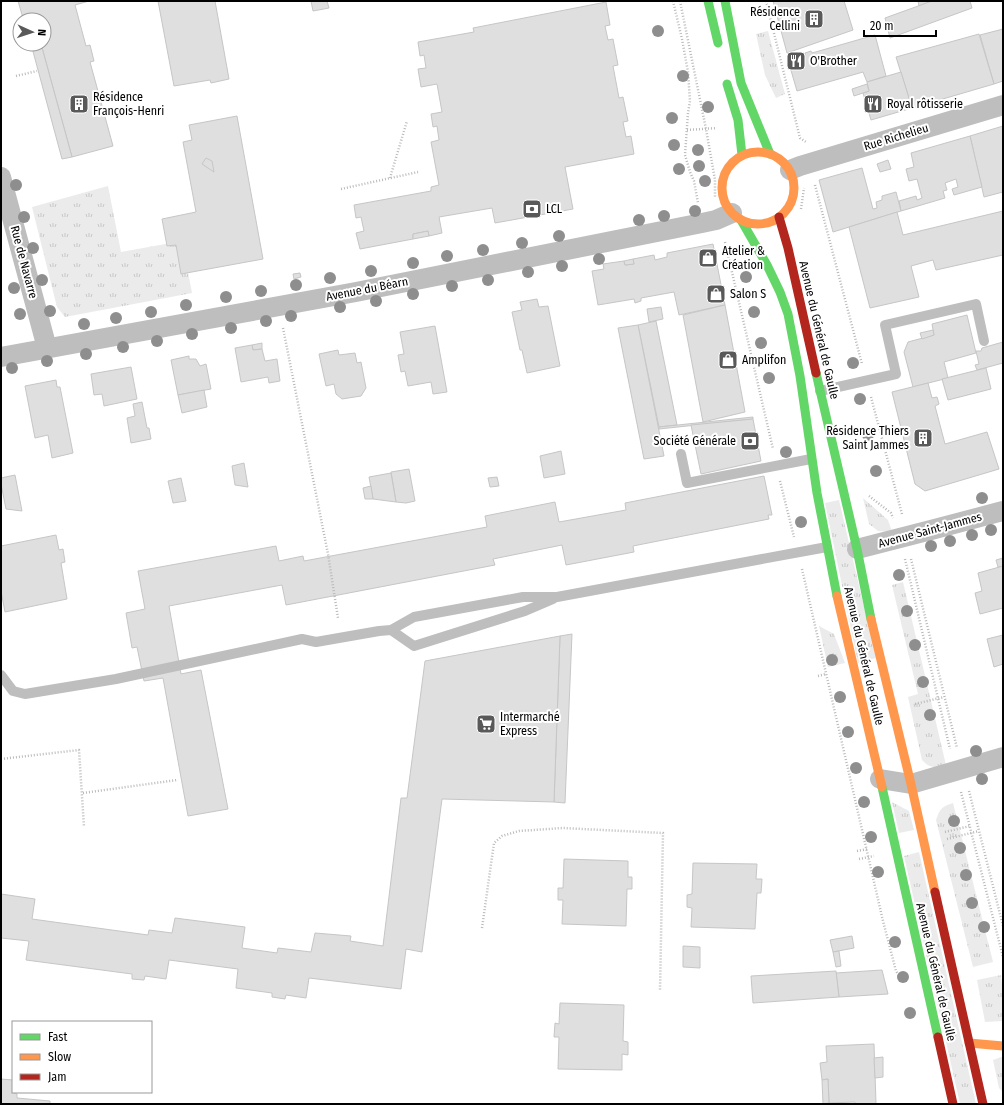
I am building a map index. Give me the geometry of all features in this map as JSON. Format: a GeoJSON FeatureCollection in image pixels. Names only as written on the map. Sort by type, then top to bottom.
{"type":"FeatureCollection","features":[{"type":"Feature","properties":{"kind":"main road"},"geometry":{"type":"LineString","coordinates":[[708,1],[721,54]]}},
{"type":"Feature","properties":{"kind":"main road"},"geometry":{"type":"LineString","coordinates":[[725,1],[741,83],[770,154]]}},
{"type":"Feature","properties":{"kind":"main road"},"geometry":{"type":"LineString","coordinates":[[726,76],[738,120],[742,155],[750,152],[759,152],[770,154],[780,159],[790,170],[794,179],[795,191],[792,202],[785,212],[776,220],[764,224],[752,224],[729,217]]}},
{"type":"Feature","properties":{"kind":"main road","name":"Avenue du Général de Gaulle"},"geometry":{"type":"LineString","coordinates":[[742,155],[728,168],[723,179],[722,191],[729,217],[767,264],[788,314],[800,376],[811,459],[839,607],[954,1104]]}},
{"type":"Feature","properties":{"kind":"main road","name":"Avenue du Général de Gaulle"},"geometry":{"type":"LineString","coordinates":[[779,217],[788,248],[857,549],[875,637],[911,784],[983,1104]]}},
{"type":"Feature","properties":{"kind":"main road"},"geometry":{"type":"LineString","coordinates":[[969,1044],[1003,1046]]}},
{"type":"Feature","properties":{"kind":"street","name":"Rue Richelieu"},"geometry":{"type":"LineString","coordinates":[[790,170],[1003,105]]}},
{"type":"Feature","properties":{"kind":"street","name":"Rue de Navarre"},"geometry":{"type":"LineString","coordinates":[[1,176],[47,348]]}},
{"type":"Feature","properties":{"kind":"street","name":"Avenue du Béarn"},"geometry":{"type":"LineString","coordinates":[[1,356],[356,292],[729,217]]}},
{"type":"Feature","properties":{"kind":"street","name":"Avenue Saint-Jammes"},"geometry":{"type":"LineString","coordinates":[[857,549],[1003,511]]}},
{"type":"Feature","properties":{"kind":"street"},"geometry":{"type":"LineString","coordinates":[[880,779],[911,784],[995,759]]}},
{"type":"Feature","properties":{"kind":"lane"},"geometry":{"type":"LineString","coordinates":[[820,391],[896,374],[885,325],[976,304],[984,341]]}},
{"type":"Feature","properties":{"kind":"lane"},"geometry":{"type":"LineString","coordinates":[[681,454],[687,483],[811,459]]}},
{"type":"Feature","properties":{"kind":"lane"},"geometry":{"type":"LineString","coordinates":[[1,675],[13,691],[25,694],[116,679],[302,639],[316,642],[391,630],[414,617],[523,597],[557,597],[827,547]]}},
{"type":"Feature","properties":{"kind":"lane"},"geometry":{"type":"LineString","coordinates":[[391,630],[414,646],[525,611],[557,597]]}},
{"type":"Feature","properties":{"kind":"path"},"geometry":{"type":"LineString","coordinates":[[673,1],[688,72],[690,101],[686,155],[690,172],[694,180],[698,207]]}},
{"type":"Feature","properties":{"kind":"path"},"geometry":{"type":"LineString","coordinates":[[680,1],[715,180],[729,217],[724,237],[868,857],[890,949],[896,971],[900,977]]}},
{"type":"Feature","properties":{"kind":"path"},"geometry":{"type":"LineString","coordinates":[[766,1],[800,138],[806,142]]}},
{"type":"Feature","properties":{"kind":"path"},"geometry":{"type":"LineString","coordinates":[[16,76],[38,71]]}},
{"type":"Feature","properties":{"kind":"path"},"geometry":{"type":"LineString","coordinates":[[390,178],[407,121]]}},
{"type":"Feature","properties":{"kind":"path"},"geometry":{"type":"LineString","coordinates":[[687,130],[721,128]]}},
{"type":"Feature","properties":{"kind":"path"},"geometry":{"type":"LineString","coordinates":[[341,189],[418,172]]}},
{"type":"Feature","properties":{"kind":"path"},"geometry":{"type":"LineString","coordinates":[[817,180],[815,186],[903,518]]}},
{"type":"Feature","properties":{"kind":"path"},"geometry":{"type":"LineString","coordinates":[[278,306],[328,554],[338,618]]}},
{"type":"Feature","properties":{"kind":"path"},"geometry":{"type":"LineString","coordinates":[[909,553],[958,749]]}},
{"type":"Feature","properties":{"kind":"path"},"geometry":{"type":"LineString","coordinates":[[913,704],[944,697]]}},
{"type":"Feature","properties":{"kind":"path"},"geometry":{"type":"LineString","coordinates":[[1,759],[79,750],[84,827]]}},
{"type":"Feature","properties":{"kind":"path"},"geometry":{"type":"LineString","coordinates":[[82,793],[177,780]]}},
{"type":"Feature","properties":{"kind":"path"},"geometry":{"type":"LineString","coordinates":[[969,791],[1003,926]]}},
{"type":"Feature","properties":{"kind":"path"},"geometry":{"type":"LineString","coordinates":[[482,928],[494,843],[502,836],[519,831],[563,828],[663,833],[660,990]]}},
{"type":"Feature","properties":{"kind":"path"},"geometry":{"type":"LineString","coordinates":[[943,840],[979,831]]}},
{"type":"Feature","properties":{"kind":"path"},"geometry":{"type":"LineString","coordinates":[[859,859],[875,855]]}},
{"type":"Feature","properties":{"kind":"green space"},"geometry":{"type":"Polygon","coordinates":[[[768,31],[785,94],[776,98],[765,75],[756,34],[768,31]]]}},
{"type":"Feature","properties":{"kind":"green space"},"geometry":{"type":"Polygon","coordinates":[[[108,186],[121,252],[182,241],[192,293],[65,317],[57,307],[32,207],[108,186]]]}},
{"type":"Feature","properties":{"kind":"green space"},"geometry":{"type":"Polygon","coordinates":[[[863,498],[888,520],[892,532],[878,531],[869,524],[863,498]]]}},
{"type":"Feature","properties":{"kind":"green space"},"geometry":{"type":"Polygon","coordinates":[[[839,500],[876,658],[858,663],[825,503],[839,500]]]}},
{"type":"Feature","properties":{"kind":"green space"},"geometry":{"type":"Polygon","coordinates":[[[903,582],[946,765],[938,767],[930,766],[922,760],[908,697],[918,694],[892,585],[903,582]]]}},
{"type":"Feature","properties":{"kind":"green space"},"geometry":{"type":"Polygon","coordinates":[[[819,626],[834,634],[845,663],[828,667],[819,626]]]}},
{"type":"Feature","properties":{"kind":"green space"},"geometry":{"type":"Polygon","coordinates":[[[892,802],[909,811],[914,830],[899,833],[892,802]]]}},
{"type":"Feature","properties":{"kind":"green space"},"geometry":{"type":"Polygon","coordinates":[[[953,803],[993,962],[973,967],[936,820],[942,809],[953,803]]]}},
{"type":"Feature","properties":{"kind":"green space"},"geometry":{"type":"Polygon","coordinates":[[[919,852],[976,1104],[960,1104],[904,856],[919,852]]]}},
{"type":"Feature","properties":{"kind":"green space"},"geometry":{"type":"Polygon","coordinates":[[[1001,975],[1003,993],[1003,1021],[985,1022],[977,980],[1001,975]]]}},
{"type":"Feature","properties":{"kind":"green space"},"geometry":{"type":"Polygon","coordinates":[[[1003,1057],[1003,1092],[999,1088],[993,1060],[1003,1057]]]}},
{"type":"Feature","properties":{"kind":"building","name":"Résidence François-Henri"},"geometry":{"type":"Polygon","coordinates":[[[18,1],[89,1],[75,5],[86,46],[90,45],[94,61],[90,62],[113,146],[72,157],[43,52],[52,52],[52,12],[21,12],[18,1]]]}},
{"type":"Feature","properties":{"kind":"building"},"geometry":{"type":"Polygon","coordinates":[[[158,1],[215,1],[229,79],[211,83],[210,80],[174,86],[158,1]]]}},
{"type":"Feature","properties":{"kind":"building"},"geometry":{"type":"Polygon","coordinates":[[[311,1],[327,1],[329,8],[313,11],[311,1]]]}},
{"type":"Feature","properties":{"kind":"building","name":"Résidence Cellini"},"geometry":{"type":"Polygon","coordinates":[[[773,1],[844,1],[853,30],[787,53],[773,1]]]}},
{"type":"Feature","properties":{"kind":"building"},"geometry":{"type":"Polygon","coordinates":[[[918,1],[932,1],[919,6],[918,1]]]}},
{"type":"Feature","properties":{"kind":"building"},"geometry":{"type":"Polygon","coordinates":[[[932,1],[970,1],[972,8],[890,38],[885,18],[932,1]]]}},
{"type":"Feature","properties":{"kind":"building"},"geometry":{"type":"Polygon","coordinates":[[[606,2],[610,25],[605,26],[608,40],[613,39],[618,65],[613,66],[619,98],[623,97],[628,121],[623,122],[626,137],[631,136],[634,154],[565,167],[573,209],[495,223],[492,208],[439,217],[442,233],[429,236],[428,231],[413,234],[413,239],[360,249],[356,233],[364,231],[361,217],[356,218],[354,205],[431,191],[431,187],[439,185],[431,142],[439,140],[437,126],[433,127],[431,114],[442,112],[437,84],[421,87],[418,69],[426,68],[424,55],[420,56],[418,42],[474,32],[473,28],[606,2]]]}},
{"type":"Feature","properties":{"kind":"building"},"geometry":{"type":"Polygon","coordinates":[[[1003,29],[1003,81],[994,84],[980,35],[1003,29]]]}},
{"type":"Feature","properties":{"kind":"building"},"geometry":{"type":"Polygon","coordinates":[[[979,34],[994,84],[912,108],[896,57],[979,34]]]}},
{"type":"Feature","properties":{"kind":"building"},"geometry":{"type":"Polygon","coordinates":[[[875,35],[886,76],[867,82],[863,72],[797,91],[788,60],[805,55],[805,53],[811,51],[812,53],[875,35]]]}},
{"type":"Feature","properties":{"kind":"building"},"geometry":{"type":"Polygon","coordinates":[[[33,52],[43,52],[72,157],[62,159],[33,52]]]}},
{"type":"Feature","properties":{"kind":"building"},"geometry":{"type":"Polygon","coordinates":[[[901,72],[912,108],[871,120],[863,93],[869,91],[867,82],[901,72]]]}},
{"type":"Feature","properties":{"kind":"building"},"geometry":{"type":"Polygon","coordinates":[[[867,84],[869,91],[854,96],[852,89],[867,84]]]}},
{"type":"Feature","properties":{"kind":"building"},"geometry":{"type":"Polygon","coordinates":[[[237,116],[263,259],[181,274],[176,245],[167,246],[162,219],[196,212],[183,142],[192,140],[189,125],[237,116]]]}},
{"type":"Feature","properties":{"kind":"building"},"geometry":{"type":"Polygon","coordinates":[[[1003,126],[1003,192],[984,197],[970,136],[1003,126]]]}},
{"type":"Feature","properties":{"kind":"building"},"geometry":{"type":"Polygon","coordinates":[[[970,136],[982,187],[954,195],[952,189],[958,187],[956,179],[945,183],[947,190],[943,191],[945,198],[901,211],[899,201],[916,196],[917,200],[922,198],[917,179],[909,181],[906,169],[914,167],[911,153],[970,136]]]}},
{"type":"Feature","properties":{"kind":"building"},"geometry":{"type":"Polygon","coordinates":[[[206,158],[212,161],[214,172],[202,164],[206,158]]]}},
{"type":"Feature","properties":{"kind":"building"},"geometry":{"type":"Polygon","coordinates":[[[888,160],[891,169],[880,172],[877,164],[888,160]]]}},
{"type":"Feature","properties":{"kind":"building"},"geometry":{"type":"Polygon","coordinates":[[[862,168],[873,209],[877,208],[876,202],[882,200],[882,196],[896,192],[901,211],[833,232],[819,180],[862,168]]]}},
{"type":"Feature","properties":{"kind":"building"},"geometry":{"type":"Polygon","coordinates":[[[1003,211],[1003,255],[936,270],[933,260],[911,266],[919,297],[870,308],[849,227],[897,212],[903,235],[1003,211]]]}},
{"type":"Feature","properties":{"kind":"building"},"geometry":{"type":"Polygon","coordinates":[[[428,231],[429,236],[413,239],[413,234],[428,231]]]}},
{"type":"Feature","properties":{"kind":"building"},"geometry":{"type":"Polygon","coordinates":[[[713,244],[725,305],[679,315],[674,292],[641,298],[641,301],[635,303],[634,299],[598,305],[592,271],[604,269],[603,264],[624,261],[625,265],[634,264],[633,259],[654,255],[655,260],[667,257],[667,253],[713,244]]]}},
{"type":"Feature","properties":{"kind":"building"},"geometry":{"type":"Polygon","coordinates":[[[633,259],[634,264],[625,265],[624,261],[633,259]]]}},
{"type":"Feature","properties":{"kind":"building"},"geometry":{"type":"Polygon","coordinates":[[[300,273],[301,277],[294,279],[293,274],[300,273]]]}},
{"type":"Feature","properties":{"kind":"building"},"geometry":{"type":"Polygon","coordinates":[[[537,299],[539,307],[548,306],[560,366],[527,373],[522,350],[520,350],[512,312],[522,310],[520,302],[537,299]]]}},
{"type":"Feature","properties":{"kind":"building"},"geometry":{"type":"Polygon","coordinates":[[[725,305],[745,412],[703,422],[683,315],[725,305]]]}},
{"type":"Feature","properties":{"kind":"building"},"geometry":{"type":"Polygon","coordinates":[[[661,307],[663,319],[649,322],[647,309],[661,307]]]}},
{"type":"Feature","properties":{"kind":"building"},"geometry":{"type":"Polygon","coordinates":[[[967,315],[976,353],[944,362],[948,378],[913,387],[904,352],[908,342],[934,335],[932,324],[967,315]]]}},
{"type":"Feature","properties":{"kind":"building"},"geometry":{"type":"Polygon","coordinates":[[[656,321],[677,425],[659,427],[638,325],[656,321]]]}},
{"type":"Feature","properties":{"kind":"building"},"geometry":{"type":"Polygon","coordinates":[[[638,325],[664,456],[644,459],[618,328],[638,325]]]}},
{"type":"Feature","properties":{"kind":"building"},"geometry":{"type":"Polygon","coordinates":[[[435,326],[447,392],[433,394],[431,382],[408,386],[405,371],[401,372],[398,355],[404,354],[400,332],[435,326]]]}},
{"type":"Feature","properties":{"kind":"building"},"geometry":{"type":"Polygon","coordinates":[[[933,330],[934,335],[922,339],[920,333],[933,330]]]}},
{"type":"Feature","properties":{"kind":"building"},"geometry":{"type":"Polygon","coordinates":[[[1003,342],[1003,363],[977,370],[975,365],[979,364],[976,351],[981,351],[982,348],[1003,342]]]}},
{"type":"Feature","properties":{"kind":"building"},"geometry":{"type":"Polygon","coordinates":[[[262,343],[262,349],[253,350],[252,345],[262,343]]]}},
{"type":"Feature","properties":{"kind":"building"},"geometry":{"type":"Polygon","coordinates":[[[252,345],[253,350],[262,349],[265,361],[277,359],[280,381],[269,383],[268,377],[241,382],[235,348],[252,345]]]}},
{"type":"Feature","properties":{"kind":"building"},"geometry":{"type":"Polygon","coordinates":[[[338,350],[339,355],[355,353],[357,363],[361,362],[366,388],[361,396],[342,399],[336,394],[334,384],[326,386],[319,354],[338,350]]]}},
{"type":"Feature","properties":{"kind":"building"},"geometry":{"type":"Polygon","coordinates":[[[189,356],[189,359],[196,359],[200,366],[206,364],[211,389],[178,395],[171,360],[189,356]]]}},
{"type":"Feature","properties":{"kind":"building"},"geometry":{"type":"Polygon","coordinates":[[[131,367],[137,399],[104,406],[102,394],[94,395],[91,374],[131,367]]]}},
{"type":"Feature","properties":{"kind":"building"},"geometry":{"type":"Polygon","coordinates":[[[986,368],[991,389],[948,400],[942,379],[986,368]]]}},
{"type":"Feature","properties":{"kind":"building"},"geometry":{"type":"Polygon","coordinates":[[[56,380],[57,387],[60,387],[73,453],[52,458],[48,435],[35,438],[25,386],[56,380]]]}},
{"type":"Feature","properties":{"kind":"building","name":"Résidence Thiers Saint Jammes"},"geometry":{"type":"Polygon","coordinates":[[[928,383],[932,398],[937,397],[939,404],[935,406],[945,444],[987,432],[999,469],[925,491],[915,484],[892,392],[928,383]]]}},
{"type":"Feature","properties":{"kind":"building"},"geometry":{"type":"Polygon","coordinates":[[[204,390],[207,407],[182,413],[178,395],[204,390]]]}},
{"type":"Feature","properties":{"kind":"building"},"geometry":{"type":"Polygon","coordinates":[[[142,402],[147,428],[149,428],[151,439],[131,443],[127,418],[135,416],[133,404],[142,402]]]}},
{"type":"Feature","properties":{"kind":"building"},"geometry":{"type":"Polygon","coordinates":[[[753,417],[753,419],[659,429],[659,427],[753,417]]]}},
{"type":"Feature","properties":{"kind":"building"},"geometry":{"type":"Polygon","coordinates":[[[753,419],[761,461],[701,474],[691,425],[753,419]]]}},
{"type":"Feature","properties":{"kind":"building"},"geometry":{"type":"Polygon","coordinates":[[[561,451],[565,474],[544,478],[540,456],[561,451]]]}},
{"type":"Feature","properties":{"kind":"building"},"geometry":{"type":"Polygon","coordinates":[[[244,463],[248,487],[235,485],[232,466],[244,463]]]}},
{"type":"Feature","properties":{"kind":"building"},"geometry":{"type":"Polygon","coordinates":[[[409,469],[415,501],[406,503],[396,502],[391,472],[409,469]]]}},
{"type":"Feature","properties":{"kind":"building"},"geometry":{"type":"Polygon","coordinates":[[[391,473],[396,502],[373,499],[369,477],[391,473]]]}},
{"type":"Feature","properties":{"kind":"building"},"geometry":{"type":"Polygon","coordinates":[[[15,475],[22,511],[6,509],[1,484],[1,478],[15,475]]]}},
{"type":"Feature","properties":{"kind":"building"},"geometry":{"type":"Polygon","coordinates":[[[764,476],[772,515],[768,515],[769,519],[633,546],[634,552],[566,565],[562,545],[493,559],[495,565],[286,605],[282,585],[169,606],[181,674],[201,670],[228,809],[188,816],[163,678],[144,681],[137,647],[132,648],[126,613],[145,609],[138,571],[276,546],[279,561],[303,556],[304,561],[487,527],[485,516],[555,502],[559,522],[626,510],[625,503],[764,476]]]}},
{"type":"Feature","properties":{"kind":"building"},"geometry":{"type":"Polygon","coordinates":[[[497,477],[499,486],[490,487],[488,478],[497,477]]]}},
{"type":"Feature","properties":{"kind":"building"},"geometry":{"type":"Polygon","coordinates":[[[181,478],[186,501],[173,503],[168,481],[181,478]]]}},
{"type":"Feature","properties":{"kind":"building"},"geometry":{"type":"Polygon","coordinates":[[[371,486],[373,499],[365,499],[363,488],[371,486]]]}},
{"type":"Feature","properties":{"kind":"building"},"geometry":{"type":"Polygon","coordinates":[[[56,535],[59,550],[63,549],[65,562],[61,563],[67,599],[5,612],[1,591],[1,546],[56,535]]]}},
{"type":"Feature","properties":{"kind":"building"},"geometry":{"type":"Polygon","coordinates":[[[1003,558],[1003,566],[998,567],[996,560],[1003,558]]]}},
{"type":"Feature","properties":{"kind":"building"},"geometry":{"type":"Polygon","coordinates":[[[1003,566],[1003,608],[980,614],[975,593],[982,591],[978,573],[1003,566]]]}},
{"type":"Feature","properties":{"kind":"building"},"geometry":{"type":"Polygon","coordinates":[[[572,634],[565,803],[554,802],[560,636],[572,634]]]}},
{"type":"Feature","properties":{"kind":"building"},"geometry":{"type":"Polygon","coordinates":[[[1003,635],[1003,664],[994,667],[987,639],[1003,635]]]}},
{"type":"Feature","properties":{"kind":"building"},"geometry":{"type":"Polygon","coordinates":[[[560,636],[554,802],[442,799],[422,952],[406,949],[401,989],[309,978],[306,998],[286,995],[285,999],[272,997],[272,993],[236,988],[238,969],[169,960],[166,979],[145,976],[144,980],[132,979],[132,974],[26,960],[29,941],[1,938],[1,894],[35,899],[32,919],[148,935],[149,930],[172,933],[175,918],[245,927],[242,948],[277,953],[278,948],[311,952],[315,933],[351,936],[350,941],[383,946],[401,798],[407,798],[425,661],[560,636]]]}},
{"type":"Feature","properties":{"kind":"building"},"geometry":{"type":"Polygon","coordinates":[[[564,859],[628,861],[628,877],[632,877],[632,889],[627,889],[626,926],[562,924],[563,900],[558,900],[558,888],[563,888],[564,859]]]}},
{"type":"Feature","properties":{"kind":"building"},"geometry":{"type":"Polygon","coordinates":[[[693,863],[757,864],[756,879],[762,879],[761,893],[757,893],[755,929],[691,927],[692,908],[687,907],[687,895],[692,894],[693,863]]]}},
{"type":"Feature","properties":{"kind":"building"},"geometry":{"type":"Polygon","coordinates":[[[852,936],[854,948],[833,952],[830,940],[852,936]]]}},
{"type":"Feature","properties":{"kind":"building"},"geometry":{"type":"Polygon","coordinates":[[[683,946],[700,947],[700,968],[683,967],[683,946]]]}},
{"type":"Feature","properties":{"kind":"building"},"geometry":{"type":"Polygon","coordinates":[[[839,951],[841,966],[836,967],[833,952],[839,951]]]}},
{"type":"Feature","properties":{"kind":"building"},"geometry":{"type":"Polygon","coordinates":[[[882,970],[888,994],[839,997],[836,973],[882,970]]]}},
{"type":"Feature","properties":{"kind":"building"},"geometry":{"type":"Polygon","coordinates":[[[836,971],[839,997],[753,1003],[751,976],[836,971]]]}},
{"type":"Feature","properties":{"kind":"building"},"geometry":{"type":"Polygon","coordinates":[[[560,1003],[624,1005],[623,1041],[628,1042],[628,1055],[622,1054],[622,1070],[558,1069],[559,1037],[554,1037],[555,1023],[559,1024],[560,1003]]]}},
{"type":"Feature","properties":{"kind":"building"},"geometry":{"type":"Polygon","coordinates":[[[874,1044],[876,1104],[855,1104],[855,1102],[829,1103],[828,1079],[822,1080],[820,1063],[827,1062],[826,1046],[874,1044]]]}},
{"type":"Feature","properties":{"kind":"building"},"geometry":{"type":"Polygon","coordinates":[[[883,1057],[883,1077],[875,1078],[874,1058],[883,1057]]]}},
{"type":"Feature","properties":{"kind":"building"},"geometry":{"type":"Polygon","coordinates":[[[1,1079],[12,1080],[12,1093],[17,1094],[17,1098],[50,1101],[50,1104],[1,1104],[1,1079]]]}},
{"type":"Feature","properties":{"kind":"building"},"geometry":{"type":"Polygon","coordinates":[[[828,1079],[829,1103],[823,1104],[822,1080],[828,1079]]]}},
{"type":"Feature","properties":{"kind":"traffic: fast"},"geometry":{"type":"LineString","coordinates":[[708,1],[718,43]]}},
{"type":"Feature","properties":{"kind":"traffic: fast"},"geometry":{"type":"LineString","coordinates":[[725,1],[741,83],[770,154]]}},
{"type":"Feature","properties":{"kind":"traffic: fast"},"geometry":{"type":"LineString","coordinates":[[727,84],[738,120],[742,155]]}},
{"type":"Feature","properties":{"kind":"traffic: fast"},"geometry":{"type":"LineString","coordinates":[[741,220],[767,265],[780,292],[788,314],[800,376],[817,493],[837,596]]}},
{"type":"Feature","properties":{"kind":"traffic: fast"},"geometry":{"type":"LineString","coordinates":[[816,373],[857,549],[871,619]]}},
{"type":"Feature","properties":{"kind":"traffic: fast"},"geometry":{"type":"LineString","coordinates":[[882,787],[938,1037]]}},
{"type":"Feature","properties":{"kind":"traffic: slow"},"geometry":{"type":"LineString","coordinates":[[758,152],[778,158],[788,168],[794,188],[788,208],[778,218],[758,224],[738,218],[728,208],[722,188],[728,168],[738,158],[758,152]]}},
{"type":"Feature","properties":{"kind":"traffic: slow"},"geometry":{"type":"LineString","coordinates":[[837,596],[882,787]]}},
{"type":"Feature","properties":{"kind":"traffic: slow"},"geometry":{"type":"LineString","coordinates":[[871,619],[911,784],[935,892]]}},
{"type":"Feature","properties":{"kind":"traffic: slow"},"geometry":{"type":"LineString","coordinates":[[969,1043],[1003,1046]]}},
{"type":"Feature","properties":{"kind":"traffic: jam"},"geometry":{"type":"LineString","coordinates":[[779,217],[788,248],[816,373]]}},
{"type":"Feature","properties":{"kind":"traffic: jam"},"geometry":{"type":"LineString","coordinates":[[935,892],[983,1104]]}},
{"type":"Feature","properties":{"kind":"traffic: jam"},"geometry":{"type":"LineString","coordinates":[[938,1037],[953,1104]]}},
{"type":"Feature","properties":{"kind":"place","name":"Résidence Cellini"},"geometry":{"type":"Point","coordinates":[814,19]}},
{"type":"Feature","properties":{"kind":"place","name":"O'Brother"},"geometry":{"type":"Point","coordinates":[796,61]}},
{"type":"Feature","properties":{"kind":"place","name":"Résidence François-Henri"},"geometry":{"type":"Point","coordinates":[79,104]}},
{"type":"Feature","properties":{"kind":"place","name":"Royal rôtisserie"},"geometry":{"type":"Point","coordinates":[873,104]}},
{"type":"Feature","properties":{"kind":"place","name":"LCL"},"geometry":{"type":"Point","coordinates":[532,209]}},
{"type":"Feature","properties":{"kind":"place","name":"Atelier & Création"},"geometry":{"type":"Point","coordinates":[708,258]}},
{"type":"Feature","properties":{"kind":"place","name":"Salon S"},"geometry":{"type":"Point","coordinates":[716,294]}},
{"type":"Feature","properties":{"kind":"place","name":"Amplifon"},"geometry":{"type":"Point","coordinates":[728,360]}},
{"type":"Feature","properties":{"kind":"place","name":"Résidence Thiers Saint Jammes"},"geometry":{"type":"Point","coordinates":[923,438]}},
{"type":"Feature","properties":{"kind":"place","name":"Société Générale"},"geometry":{"type":"Point","coordinates":[750,441]}},
{"type":"Feature","properties":{"kind":"place","name":"Intermarché Express"},"geometry":{"type":"Point","coordinates":[486,724]}}]}
